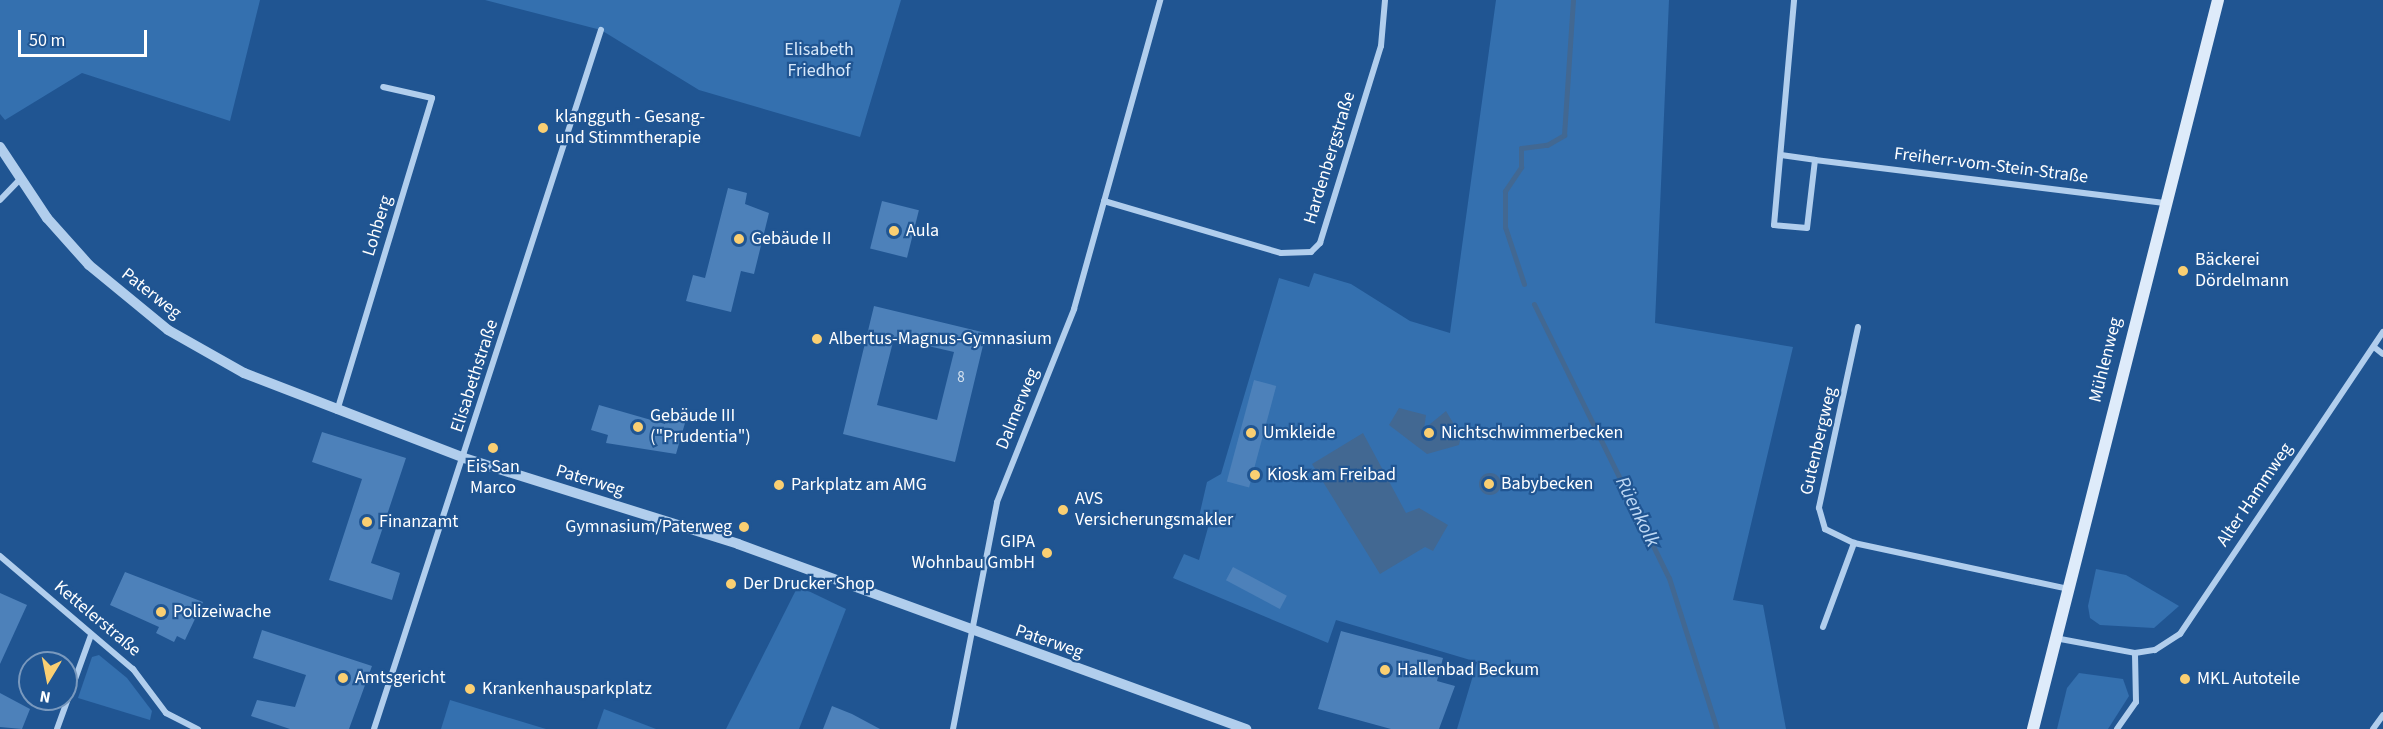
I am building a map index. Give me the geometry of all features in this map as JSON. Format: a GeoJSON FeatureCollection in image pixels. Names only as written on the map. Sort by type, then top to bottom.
{"type":"FeatureCollection","features":[{"type":"Feature","properties":{"kind":"main road","name":"Mühlenweg"},"geometry":{"type":"LineString","coordinates":[[2033,729],[2164,203],[2218,0]]}},
{"type":"Feature","properties":{"kind":"street","name":"Dalmerweg"},"geometry":{"type":"LineString","coordinates":[[953,729],[997,502],[1066,331],[1160,0]]}},
{"type":"Feature","properties":{"kind":"street","name":"Hardenbergstraße"},"geometry":{"type":"LineString","coordinates":[[1104,201],[1281,253],[1311,252],[1320,243],[1381,46],[1385,0]]}},
{"type":"Feature","properties":{"kind":"street"},"geometry":{"type":"LineString","coordinates":[[1794,0],[1774,225],[1807,228],[1815,160]]}},
{"type":"Feature","properties":{"kind":"street","name":"Elisabethstraße"},"geometry":{"type":"LineString","coordinates":[[374,729],[464,458],[601,30]]}},
{"type":"Feature","properties":{"kind":"street","name":"Lohberg"},"geometry":{"type":"LineString","coordinates":[[337,412],[432,98],[382,87]]}},
{"type":"Feature","properties":{"kind":"street","name":"Paterweg"},"geometry":{"type":"LineString","coordinates":[[0,147],[21,178],[89,265],[168,330],[244,373],[337,412],[464,458],[738,544],[971,632],[1246,729]]}},
{"type":"Feature","properties":{"kind":"street","name":"Freiherr-vom-Stein-Straße"},"geometry":{"type":"LineString","coordinates":[[1781,155],[2164,203]]}},
{"type":"Feature","properties":{"kind":"street"},"geometry":{"type":"LineString","coordinates":[[0,200],[21,178]]}},
{"type":"Feature","properties":{"kind":"street","name":"Gutenbergweg"},"geometry":{"type":"LineString","coordinates":[[1858,327],[1819,508],[1825,529],[1854,543],[2068,589]]}},
{"type":"Feature","properties":{"kind":"street","name":"Alter Hammweg"},"geometry":{"type":"LineString","coordinates":[[2055,638],[2135,653],[2155,650],[2180,634],[2383,332]]}},
{"type":"Feature","properties":{"kind":"street"},"geometry":{"type":"LineString","coordinates":[[2374,347],[2383,354]]}},
{"type":"Feature","properties":{"kind":"street"},"geometry":{"type":"LineString","coordinates":[[1823,627],[1854,543]]}},
{"type":"Feature","properties":{"kind":"street","name":"Kettelerstraße"},"geometry":{"type":"LineString","coordinates":[[0,556],[133,669],[166,713],[198,729]]}},
{"type":"Feature","properties":{"kind":"street"},"geometry":{"type":"LineString","coordinates":[[57,729],[92,635]]}},
{"type":"Feature","properties":{"kind":"street"},"geometry":{"type":"LineString","coordinates":[[2117,729],[2136,702],[2135,653]]}},
{"type":"Feature","properties":{"kind":"street"},"geometry":{"type":"LineString","coordinates":[[2373,729],[2383,715]]}},
{"type":"Feature","properties":{"kind":"green space"},"geometry":{"type":"Polygon","coordinates":[[[0,0],[260,0],[230,121],[82,73],[5,120],[0,114],[0,0]]]}},
{"type":"Feature","properties":{"kind":"green space","name":"Elisabeth Friedhof"},"geometry":{"type":"Polygon","coordinates":[[[485,0],[901,0],[860,137],[699,90],[601,30],[485,0]]]}},
{"type":"Feature","properties":{"kind":"green space"},"geometry":{"type":"Polygon","coordinates":[[[1496,0],[1669,0],[1655,323],[1793,347],[1733,600],[1763,605],[1786,729],[1457,729],[1477,662],[1336,620],[1328,643],[1173,578],[1184,554],[1199,560],[1209,524],[1198,521],[1207,482],[1221,474],[1279,278],[1309,287],[1314,273],[1351,284],[1410,321],[1450,333],[1496,0]]]}},
{"type":"Feature","properties":{"kind":"green space"},"geometry":{"type":"Polygon","coordinates":[[[2096,569],[2126,575],[2179,606],[2154,628],[2100,625],[2090,618],[2088,606],[2096,569]]]}},
{"type":"Feature","properties":{"kind":"green space"},"geometry":{"type":"Polygon","coordinates":[[[798,586],[846,609],[799,729],[726,729],[798,586]]]}},
{"type":"Feature","properties":{"kind":"green space"},"geometry":{"type":"Polygon","coordinates":[[[99,655],[127,678],[152,711],[150,720],[78,698],[92,657],[99,655]]]}},
{"type":"Feature","properties":{"kind":"green space"},"geometry":{"type":"Polygon","coordinates":[[[2079,673],[2123,679],[2129,696],[2108,729],[2057,729],[2067,688],[2079,673]]]}},
{"type":"Feature","properties":{"kind":"green space"},"geometry":{"type":"Polygon","coordinates":[[[450,700],[546,729],[441,729],[450,700]]]}},
{"type":"Feature","properties":{"kind":"green space"},"geometry":{"type":"Polygon","coordinates":[[[604,709],[656,729],[597,729],[604,709]]]}},
{"type":"Feature","properties":{"kind":"shaded area","name":"Nichtschwimmerbecken"},"geometry":{"type":"Polygon","coordinates":[[[1399,408],[1426,415],[1424,429],[1446,411],[1461,436],[1459,445],[1427,454],[1389,425],[1399,408]]]}},
{"type":"Feature","properties":{"kind":"shaded area"},"geometry":{"type":"Polygon","coordinates":[[[1363,433],[1406,513],[1419,508],[1448,525],[1433,551],[1425,547],[1380,574],[1312,464],[1363,433]]]}},
{"type":"Feature","properties":{"kind":"shaded area","name":"Babybecken"},"geometry":{"type":"Polygon","coordinates":[[[1490,473],[1500,480],[1501,484],[1494,494],[1490,495],[1480,488],[1479,484],[1486,474],[1490,473]]]}},
{"type":"Feature","properties":{"kind":"building","name":"Gebäude II"},"geometry":{"type":"Polygon","coordinates":[[[728,188],[747,193],[745,204],[769,213],[754,274],[741,271],[731,312],[686,301],[693,275],[705,278],[728,188]]]}},
{"type":"Feature","properties":{"kind":"building","name":"Aula"},"geometry":{"type":"Polygon","coordinates":[[[882,201],[919,210],[907,258],[870,249],[882,201]]]}},
{"type":"Feature","properties":{"kind":"building","name":"Albertus-Magnus-Gymnasium"},"geometry":{"type":"Polygon","coordinates":[[[874,306],[986,333],[955,462],[843,434],[874,306]],[[894,338],[877,405],[937,420],[954,352],[894,338]]]}},
{"type":"Feature","properties":{"kind":"building","name":"Umkleide"},"geometry":{"type":"Polygon","coordinates":[[[1254,380],[1276,386],[1249,487],[1227,481],[1254,380]]]}},
{"type":"Feature","properties":{"kind":"building","name":"Gebäude III (\"Prudentia\")"},"geometry":{"type":"Polygon","coordinates":[[[599,405],[665,424],[667,418],[685,423],[676,454],[606,443],[608,435],[591,430],[599,405]]]}},
{"type":"Feature","properties":{"kind":"building","name":"Finanzamt"},"geometry":{"type":"Polygon","coordinates":[[[322,432],[406,458],[371,563],[400,573],[392,600],[329,580],[362,479],[312,462],[322,432]]]}},
{"type":"Feature","properties":{"kind":"building"},"geometry":{"type":"Polygon","coordinates":[[[1233,567],[1287,596],[1280,609],[1226,580],[1233,567]]]}},
{"type":"Feature","properties":{"kind":"building","name":"Polizeiwache"},"geometry":{"type":"Polygon","coordinates":[[[125,572],[203,602],[185,640],[177,636],[174,642],[156,633],[159,627],[110,605],[125,572]]]}},
{"type":"Feature","properties":{"kind":"building"},"geometry":{"type":"Polygon","coordinates":[[[0,593],[27,605],[0,664],[0,593]]]}},
{"type":"Feature","properties":{"kind":"building","name":"Amtsgericht"},"geometry":{"type":"Polygon","coordinates":[[[262,630],[372,666],[349,729],[290,729],[251,716],[257,700],[295,707],[306,675],[253,658],[262,630]]]}},
{"type":"Feature","properties":{"kind":"building","name":"Hallenbad Beckum"},"geometry":{"type":"Polygon","coordinates":[[[1341,631],[1443,658],[1437,681],[1455,686],[1439,729],[1391,729],[1318,709],[1341,631]]]}},
{"type":"Feature","properties":{"kind":"building"},"geometry":{"type":"Polygon","coordinates":[[[0,693],[18,703],[18,711],[29,711],[22,729],[0,727],[0,693]]]}},
{"type":"Feature","properties":{"kind":"building"},"geometry":{"type":"Polygon","coordinates":[[[832,706],[852,714],[880,729],[823,729],[832,706]]]}},
{"type":"Feature","properties":{"kind":"waterway","name":"Rüenkolk"},"geometry":{"type":"LineString","coordinates":[[1524,284],[1505,227],[1505,191],[1521,167],[1521,148],[1547,145],[1564,135],[1573,0]]}},
{"type":"Feature","properties":{"kind":"waterway","name":"Rüenkolk"},"geometry":{"type":"LineString","coordinates":[[1534,304],[1669,578],[1717,729]]}},
{"type":"Feature","properties":{"kind":"place","name":"klangguth - Gesang- und Stimmtherapie"},"geometry":{"type":"Point","coordinates":[543,128]}},
{"type":"Feature","properties":{"kind":"place","name":"Aula"},"geometry":{"type":"Point","coordinates":[894,231]}},
{"type":"Feature","properties":{"kind":"place","name":"Gebäude II"},"geometry":{"type":"Point","coordinates":[739,239]}},
{"type":"Feature","properties":{"kind":"place","name":"Bäckerei Dördelmann"},"geometry":{"type":"Point","coordinates":[2183,271]}},
{"type":"Feature","properties":{"kind":"place","name":"Albertus-Magnus-Gymnasium"},"geometry":{"type":"Point","coordinates":[817,339]}},
{"type":"Feature","properties":{"kind":"place","name":"Gebäude III (\"Prudentia\")"},"geometry":{"type":"Point","coordinates":[638,427]}},
{"type":"Feature","properties":{"kind":"place","name":"Umkleide"},"geometry":{"type":"Point","coordinates":[1251,433]}},
{"type":"Feature","properties":{"kind":"place","name":"Nichtschwimmerbecken"},"geometry":{"type":"Point","coordinates":[1429,433]}},
{"type":"Feature","properties":{"kind":"place","name":"Eis San Marco"},"geometry":{"type":"Point","coordinates":[493,448]}},
{"type":"Feature","properties":{"kind":"place","name":"Kiosk am Freibad"},"geometry":{"type":"Point","coordinates":[1255,475]}},
{"type":"Feature","properties":{"kind":"place","name":"Babybecken"},"geometry":{"type":"Point","coordinates":[1489,484]}},
{"type":"Feature","properties":{"kind":"place","name":"Parkplatz am AMG"},"geometry":{"type":"Point","coordinates":[779,485]}},
{"type":"Feature","properties":{"kind":"place","name":"AVS Versicherungsmakler"},"geometry":{"type":"Point","coordinates":[1063,510]}},
{"type":"Feature","properties":{"kind":"place","name":"Finanzamt"},"geometry":{"type":"Point","coordinates":[367,522]}},
{"type":"Feature","properties":{"kind":"place","name":"Gymnasium/Paterweg"},"geometry":{"type":"Point","coordinates":[744,527]}},
{"type":"Feature","properties":{"kind":"place","name":"GIPA Wohnbau GmbH"},"geometry":{"type":"Point","coordinates":[1047,553]}},
{"type":"Feature","properties":{"kind":"place","name":"Der Drucker Shop"},"geometry":{"type":"Point","coordinates":[731,584]}},
{"type":"Feature","properties":{"kind":"place","name":"Polizeiwache"},"geometry":{"type":"Point","coordinates":[161,612]}},
{"type":"Feature","properties":{"kind":"place","name":"Hallenbad Beckum"},"geometry":{"type":"Point","coordinates":[1385,670]}},
{"type":"Feature","properties":{"kind":"place","name":"Amtsgericht"},"geometry":{"type":"Point","coordinates":[343,678]}},
{"type":"Feature","properties":{"kind":"place","name":"MKL Autoteile"},"geometry":{"type":"Point","coordinates":[2185,679]}},
{"type":"Feature","properties":{"kind":"place","name":"Krankenhausparkplatz"},"geometry":{"type":"Point","coordinates":[470,689]}}]}
